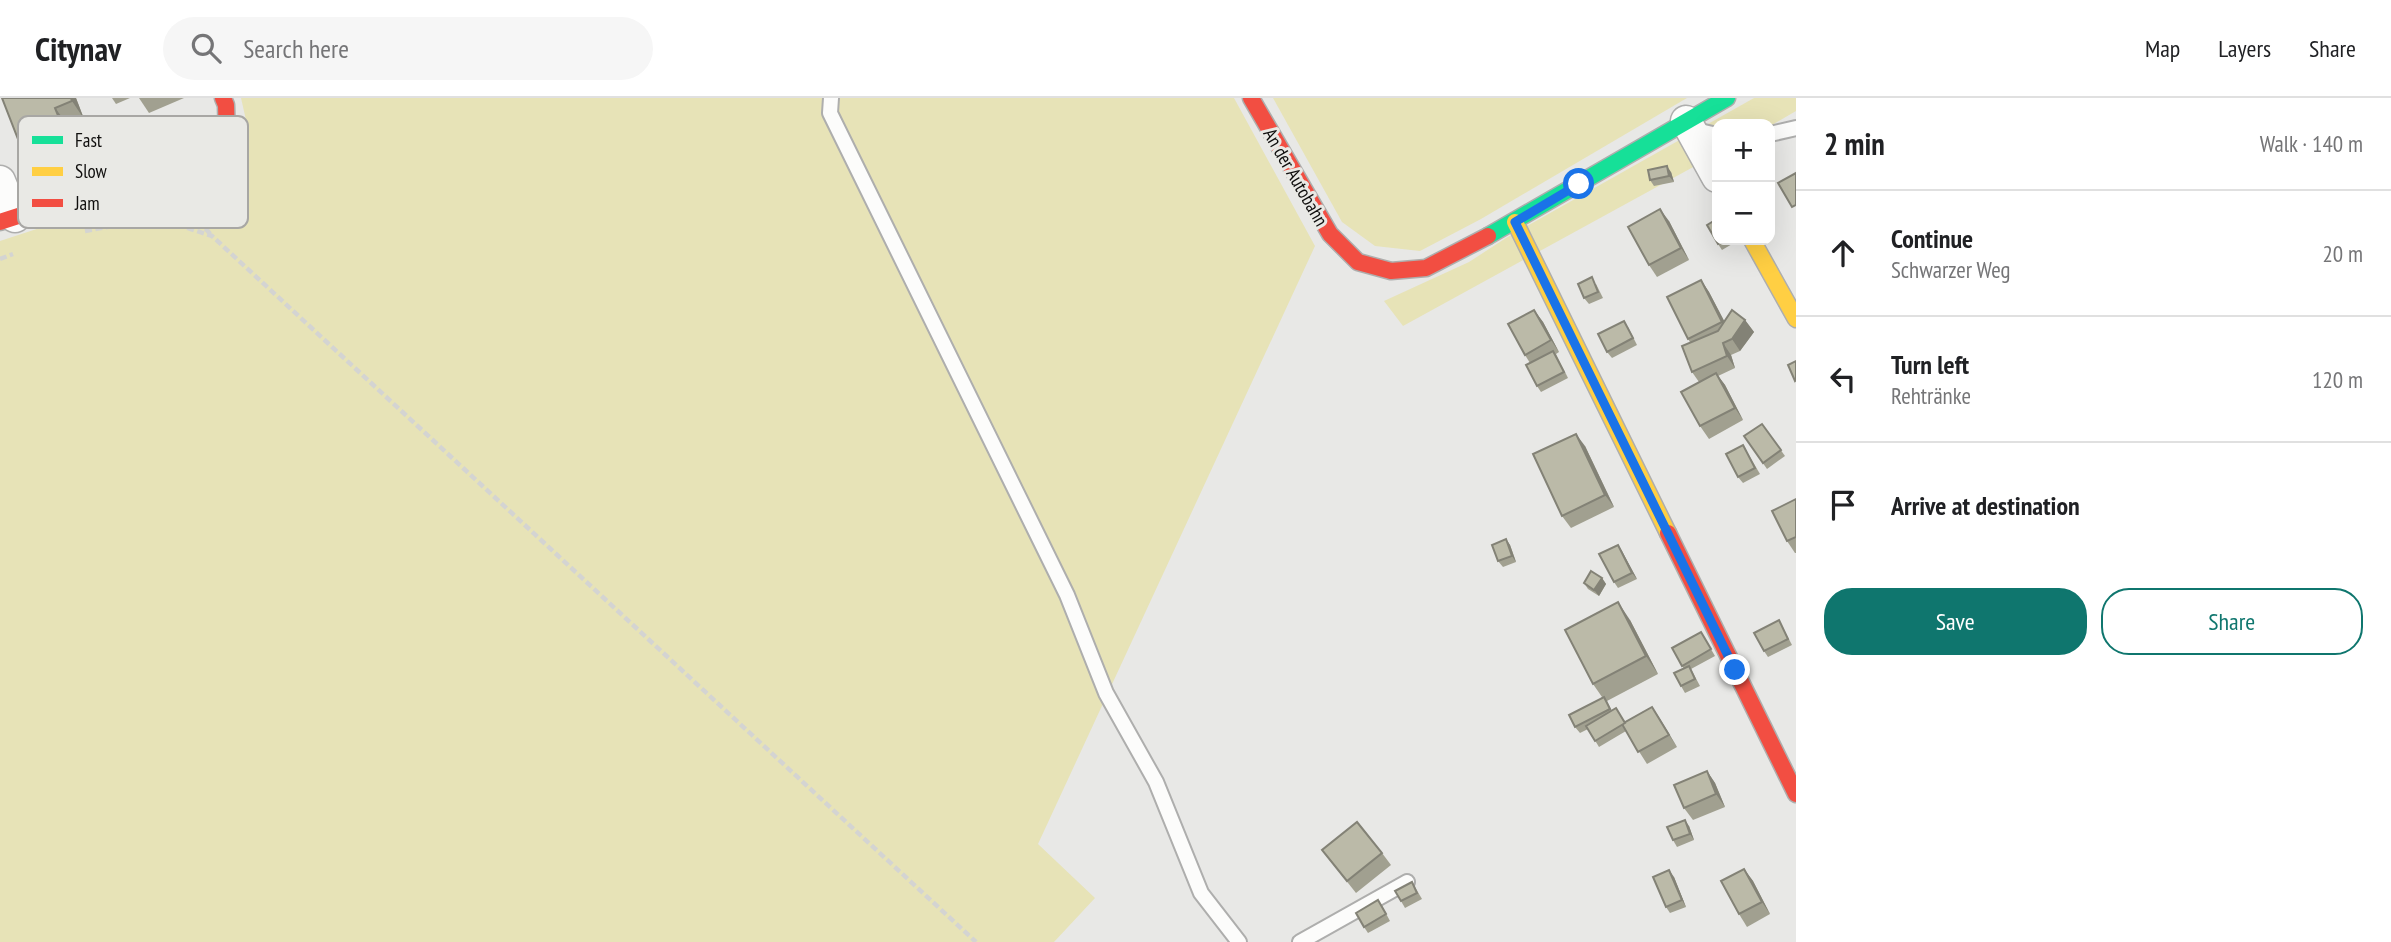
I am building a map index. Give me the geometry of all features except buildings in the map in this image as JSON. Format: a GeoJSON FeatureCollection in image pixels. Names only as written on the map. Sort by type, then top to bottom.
{"type":"FeatureCollection","features":[{"type":"Feature","properties":{"kind":"street"},"geometry":{"type":"LineString","coordinates":[[223,98],[226,116]]}},
{"type":"Feature","properties":{"kind":"street","name":"An der Autobahn"},"geometry":{"type":"LineString","coordinates":[[1251,98],[1330,234],[1358,262],[1391,271],[1426,268],[1515,222]]}},
{"type":"Feature","properties":{"kind":"street"},"geometry":{"type":"LineString","coordinates":[[1727,98],[1698,128],[1515,222],[1796,794]]}},
{"type":"Feature","properties":{"kind":"street"},"geometry":{"type":"LineString","coordinates":[[1698,128],[1712,164]]}},
{"type":"Feature","properties":{"kind":"street"},"geometry":{"type":"LineString","coordinates":[[0,181],[7,219]]}},
{"type":"Feature","properties":{"kind":"street"},"geometry":{"type":"LineString","coordinates":[[1755,245],[1796,319]]}},
{"type":"Feature","properties":{"kind":"lane"},"geometry":{"type":"LineString","coordinates":[[831,98],[830,113],[1067,595],[1106,693],[1156,782],[1201,893],[1239,942]]}},
{"type":"Feature","properties":{"kind":"lane"},"geometry":{"type":"LineString","coordinates":[[1775,133],[1796,128]]}},
{"type":"Feature","properties":{"kind":"lane"},"geometry":{"type":"LineString","coordinates":[[1300,942],[1407,882]]}},
{"type":"Feature","properties":{"kind":"path"},"geometry":{"type":"LineString","coordinates":[[73,233],[101,228]]}},
{"type":"Feature","properties":{"kind":"path"},"geometry":{"type":"LineString","coordinates":[[188,228],[212,236]]}},
{"type":"Feature","properties":{"kind":"path"},"geometry":{"type":"LineString","coordinates":[[206,228],[976,942]]}},
{"type":"Feature","properties":{"kind":"path"},"geometry":{"type":"LineString","coordinates":[[0,259],[24,250]]}},
{"type":"Feature","properties":{"kind":"shaded area"},"geometry":{"type":"Polygon","coordinates":[[[241,98],[1234,98],[1315,246],[1038,844],[1095,898],[1054,942],[0,942],[0,241],[40,228],[248,228],[248,116],[245,116],[241,98]]]}},
{"type":"Feature","properties":{"kind":"shaded area"},"geometry":{"type":"Polygon","coordinates":[[[1273,98],[1687,98],[1481,219],[1420,251],[1375,246],[1342,222],[1273,98]]]}},
{"type":"Feature","properties":{"kind":"shaded area"},"geometry":{"type":"Polygon","coordinates":[[[1754,98],[1796,98],[1796,111],[1775,123],[1775,119],[1717,119],[1754,98]]]}},
{"type":"Feature","properties":{"kind":"shaded area"},"geometry":{"type":"Polygon","coordinates":[[[1712,122],[1712,157],[1403,326],[1384,301],[1469,262],[1506,238],[1712,122]]]}},
{"type":"Feature","properties":{"kind":"traffic: fast"},"geometry":{"type":"LineString","coordinates":[[1488,236],[1727,98]]}},
{"type":"Feature","properties":{"kind":"traffic: slow"},"geometry":{"type":"LineString","coordinates":[[1515,222],[1668,533]]}},
{"type":"Feature","properties":{"kind":"traffic: slow"},"geometry":{"type":"LineString","coordinates":[[1755,245],[1796,319]]}},
{"type":"Feature","properties":{"kind":"traffic: jam"},"geometry":{"type":"LineString","coordinates":[[223,98],[226,116]]}},
{"type":"Feature","properties":{"kind":"traffic: jam"},"geometry":{"type":"LineString","coordinates":[[1251,98],[1330,234],[1358,262],[1391,271],[1426,268],[1488,236]]}},
{"type":"Feature","properties":{"kind":"traffic: jam"},"geometry":{"type":"LineString","coordinates":[[0,222],[18,216]]}},
{"type":"Feature","properties":{"kind":"traffic: jam"},"geometry":{"type":"LineString","coordinates":[[1668,533],[1796,794]]}},
{"type":"Feature","properties":{"kind":"route"},"geometry":{"type":"LineString","coordinates":[[1579,184],[1515,222],[1735,670]]}}]}
